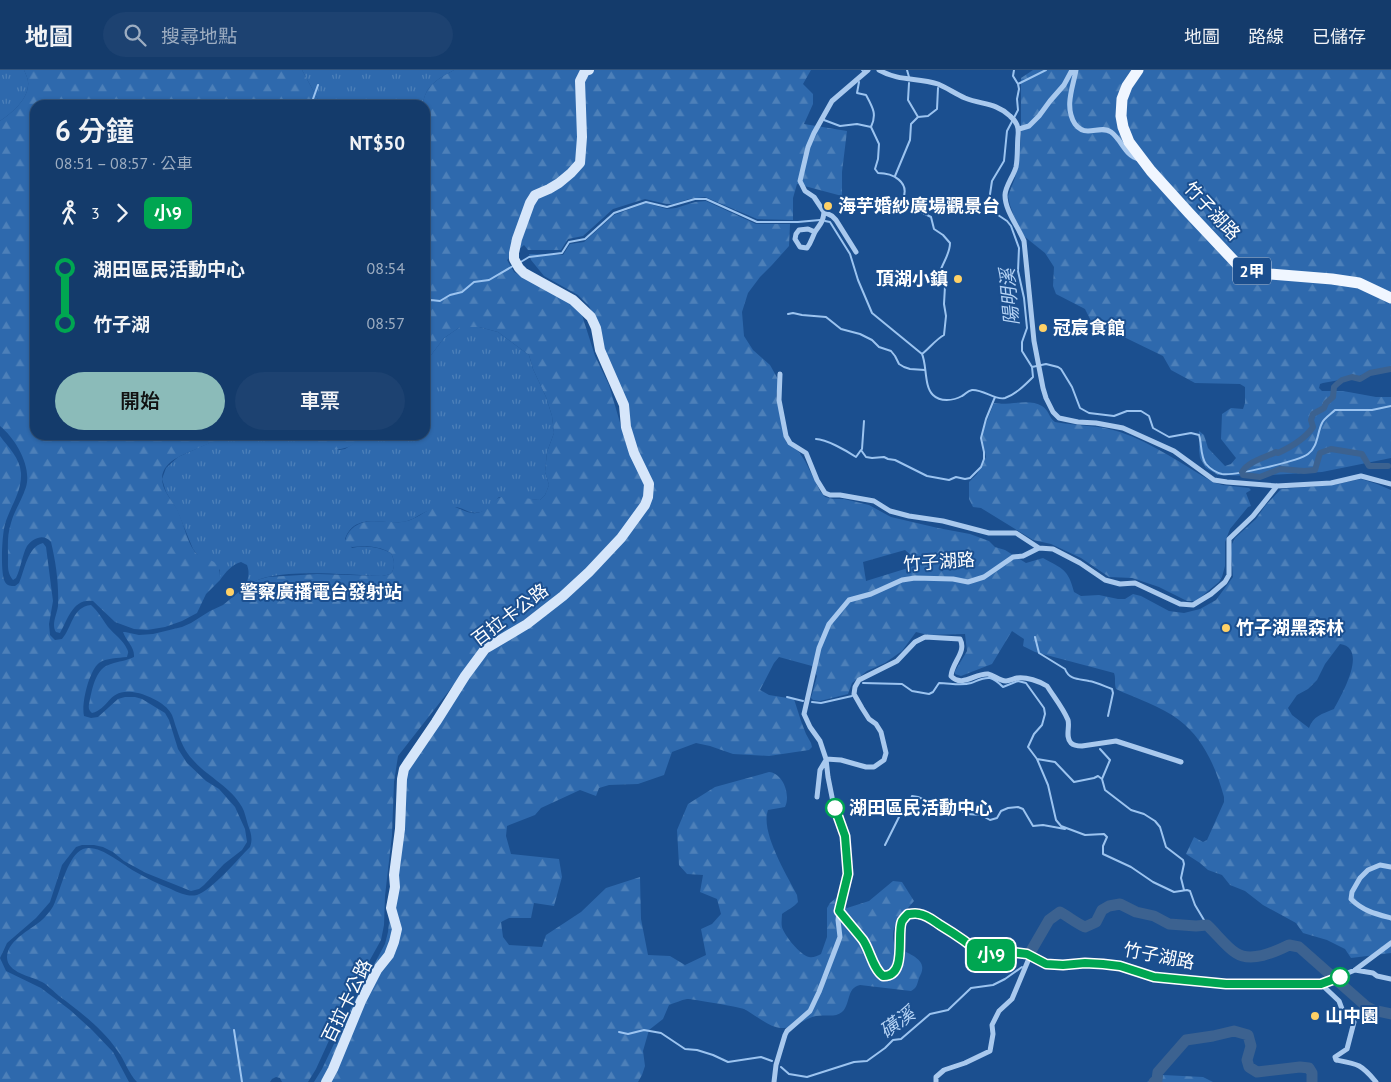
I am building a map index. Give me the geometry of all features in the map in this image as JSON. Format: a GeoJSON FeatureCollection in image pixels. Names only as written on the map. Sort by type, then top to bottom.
{"type":"FeatureCollection","features":[{"type":"Feature","properties":{"kind":"main road","name":"百拉卡公路"},"geometry":{"type":"LineString","coordinates":[[326,1082],[376,970],[389,955],[394,942],[397,929],[391,908],[395,887],[394,875],[400,829],[404,769],[485,649],[527,624],[563,596],[589,572],[621,538],[645,505],[648,497],[649,484],[634,453],[626,427],[624,405],[600,350],[596,328],[591,317],[573,300],[524,273],[514,259],[517,239],[535,194],[559,183],[580,163],[582,137],[580,81],[585,71],[589,70]]}},
{"type":"Feature","properties":{"kind":"main road","name":"竹子湖路"},"geometry":{"type":"LineString","coordinates":[[1138,70],[1123,93],[1123,127],[1129,142],[1142,160],[1237,264],[1251,271],[1270,274],[1351,281],[1369,286],[1391,298]]}},
{"type":"Feature","properties":{"kind":"street"},"geometry":{"type":"LineString","coordinates":[[856,252],[836,220],[824,214],[814,197],[805,191],[800,181],[808,147],[832,101],[868,70]]}},
{"type":"Feature","properties":{"kind":"street"},"geometry":{"type":"LineString","coordinates":[[879,70],[896,78],[937,84],[965,98],[999,107],[1016,121],[1019,129],[1017,164],[1005,193],[1011,217],[1019,228],[1024,241],[1034,341],[1046,398],[1053,412],[1059,418],[1123,428],[1174,451],[1214,480],[1277,486],[1331,483],[1361,476],[1391,484]]}},
{"type":"Feature","properties":{"kind":"street"},"geometry":{"type":"LineString","coordinates":[[1019,129],[1029,126],[1039,116],[1074,70]]}},
{"type":"Feature","properties":{"kind":"street"},"geometry":{"type":"LineString","coordinates":[[1074,70],[1070,107],[1072,119],[1077,126],[1082,130],[1105,130],[1110,132],[1133,158],[1142,160]]}},
{"type":"Feature","properties":{"kind":"street"},"geometry":{"type":"LineString","coordinates":[[816,232],[824,214]]}},
{"type":"Feature","properties":{"kind":"street"},"geometry":{"type":"LineString","coordinates":[[780,374],[779,400],[786,436],[790,443],[806,453],[824,493],[874,501],[890,511],[943,521],[989,533],[1016,533],[1039,548],[1053,549],[1080,563],[1105,580],[1120,584],[1135,583],[1180,604],[1193,605],[1211,594],[1225,582],[1229,575],[1229,538],[1253,516],[1277,486]]}},
{"type":"Feature","properties":{"kind":"street","name":"竹子湖路"},"geometry":{"type":"LineString","coordinates":[[774,1082],[776,1066],[785,1035],[787,1031],[810,1011],[840,937],[839,911],[848,874],[845,836],[833,802],[826,759],[820,742],[804,714],[819,648],[828,624],[849,600],[871,594],[902,580],[915,578],[952,579],[968,582],[984,577],[1013,557],[1023,556],[1039,548]]}},
{"type":"Feature","properties":{"kind":"street"},"geometry":{"type":"LineString","coordinates":[[816,797],[820,770],[826,759],[840,760],[866,767],[874,767],[884,760],[886,753],[881,732],[862,708],[854,694],[855,687],[859,680],[897,661],[915,642],[925,637],[960,639],[962,649],[951,676],[955,680],[961,681],[989,674],[1004,681],[1021,678],[1047,686],[1068,722],[1068,737],[1072,744],[1082,746],[1116,741],[1181,762]]}},
{"type":"Feature","properties":{"kind":"street"},"geometry":{"type":"LineString","coordinates":[[1391,868],[1380,865],[1368,870],[1360,878],[1352,892],[1352,899],[1358,906],[1370,913],[1391,918]]}},
{"type":"Feature","properties":{"kind":"street","name":"竹子湖路"},"geometry":{"type":"LineString","coordinates":[[839,911],[863,941],[872,956],[878,972],[883,976],[891,975],[895,971],[901,948],[902,922],[908,914],[915,913],[929,918],[967,942],[982,955],[1011,952],[1030,956],[1046,964],[1103,964],[1120,966],[1154,977],[1226,984],[1321,984],[1355,970]]}},
{"type":"Feature","properties":{"kind":"street"},"geometry":{"type":"LineString","coordinates":[[1355,970],[1391,943]]}},
{"type":"Feature","properties":{"kind":"street"},"geometry":{"type":"LineString","coordinates":[[936,1082],[936,1077],[944,1070],[990,1052],[992,1026],[999,1010],[1012,999],[1030,956]]}},
{"type":"Feature","properties":{"kind":"street"},"geometry":{"type":"LineString","coordinates":[[1355,970],[1391,978]]}},
{"type":"Feature","properties":{"kind":"street"},"geometry":{"type":"LineString","coordinates":[[1321,984],[1339,1001],[1342,1009],[1352,1016],[1354,1022],[1347,1049],[1335,1057],[1336,1060],[1361,1066],[1376,1082]]}},
{"type":"Feature","properties":{"kind":"green space"},"geometry":{"type":"Polygon","coordinates":[[[0,70],[24,70],[28,84],[22,101],[0,121],[0,70]]]}},
{"type":"Feature","properties":{"kind":"green space"},"geometry":{"type":"Polygon","coordinates":[[[24,70],[302,70],[318,100],[30,100],[30,440],[216,440],[184,454],[172,461],[163,471],[162,478],[167,494],[177,509],[192,547],[198,555],[218,565],[220,572],[220,580],[206,594],[197,613],[165,627],[147,630],[134,629],[115,622],[93,601],[86,601],[76,606],[60,633],[56,632],[54,626],[58,606],[57,574],[51,542],[48,539],[42,537],[35,539],[27,546],[16,578],[13,580],[9,572],[9,532],[12,519],[26,487],[27,471],[17,446],[0,426],[0,121],[22,101],[27,91],[27,78],[24,70]]]}},
{"type":"Feature","properties":{"kind":"green space"},"geometry":{"type":"Polygon","coordinates":[[[302,70],[454,70],[433,83],[426,92],[424,100],[318,100],[302,70]]]}},
{"type":"Feature","properties":{"kind":"green space"},"geometry":{"type":"Polygon","coordinates":[[[454,70],[811,70],[803,84],[813,94],[813,104],[804,124],[847,131],[842,172],[842,196],[797,184],[793,198],[793,220],[757,219],[705,197],[673,204],[645,199],[613,209],[583,236],[568,239],[561,250],[528,250],[524,245],[507,260],[514,272],[574,305],[582,315],[595,356],[609,385],[626,443],[645,486],[643,502],[624,530],[589,569],[554,599],[496,639],[459,678],[398,756],[394,782],[392,835],[385,896],[384,925],[381,940],[347,1001],[316,1069],[308,1082],[282,1082],[280,1078],[276,1077],[270,1082],[137,1082],[117,1050],[98,1027],[44,983],[11,967],[7,957],[8,950],[12,944],[51,910],[69,865],[78,852],[83,849],[89,848],[103,851],[152,881],[180,893],[197,895],[225,874],[250,847],[251,833],[242,807],[226,788],[190,757],[181,742],[172,715],[166,707],[148,696],[138,693],[121,692],[98,710],[92,713],[89,710],[94,683],[102,669],[111,664],[134,657],[133,650],[123,632],[139,635],[153,634],[182,627],[223,605],[246,586],[268,577],[317,574],[382,576],[391,574],[394,564],[391,553],[374,547],[347,546],[347,536],[355,526],[369,521],[407,521],[442,505],[450,505],[468,512],[477,513],[485,510],[501,497],[540,500],[545,495],[549,485],[545,472],[547,452],[554,433],[552,416],[529,355],[498,332],[479,327],[460,327],[444,338],[430,356],[430,100],[424,100],[426,92],[438,80],[454,70]]]}},
{"type":"Feature","properties":{"kind":"green space"},"geometry":{"type":"Polygon","coordinates":[[[1033,70],[1391,70],[1391,368],[1384,368],[1356,377],[1323,383],[1320,384],[1319,388],[1322,391],[1343,391],[1376,397],[1391,397],[1391,458],[1322,472],[1255,476],[1218,475],[1206,468],[1200,458],[1199,431],[1204,435],[1208,448],[1225,466],[1231,464],[1236,458],[1221,439],[1222,414],[1231,408],[1243,409],[1245,387],[1240,384],[1195,383],[1171,370],[1163,356],[1091,321],[1085,309],[1056,294],[1053,286],[1054,267],[1045,253],[1025,237],[1014,216],[1008,196],[1019,163],[1021,78],[1033,70]]]}},
{"type":"Feature","properties":{"kind":"green space"},"geometry":{"type":"Polygon","coordinates":[[[706,201],[756,224],[790,224],[789,246],[748,293],[742,312],[744,336],[753,350],[770,365],[779,381],[776,396],[786,442],[799,452],[825,497],[869,505],[891,517],[970,534],[989,541],[995,547],[1005,550],[1026,563],[1043,558],[1064,570],[1074,592],[1081,596],[1099,595],[1125,599],[1133,594],[1141,596],[1169,611],[1184,613],[1200,609],[1216,600],[1233,577],[1231,553],[1235,538],[1256,519],[1281,489],[1333,485],[1361,479],[1391,490],[1391,953],[1351,958],[1345,949],[1327,940],[1303,933],[1296,923],[1263,905],[1245,891],[1230,885],[1222,875],[1208,870],[1186,854],[1194,837],[1203,842],[1207,840],[1224,802],[1217,775],[1202,745],[1188,728],[1165,711],[1116,689],[1114,673],[1035,652],[1023,646],[1024,639],[1012,631],[992,664],[961,676],[955,674],[955,671],[967,651],[965,634],[928,635],[916,632],[902,651],[885,663],[867,671],[852,683],[848,694],[820,701],[811,698],[817,676],[812,666],[779,657],[760,690],[769,695],[794,699],[811,743],[812,747],[809,750],[769,756],[733,754],[696,743],[672,752],[664,775],[638,784],[609,785],[599,788],[596,796],[580,790],[541,808],[535,815],[507,826],[506,836],[511,854],[559,859],[562,877],[554,906],[534,903],[531,918],[509,918],[501,922],[503,937],[509,945],[542,947],[546,935],[581,912],[606,888],[640,877],[641,919],[648,955],[670,956],[685,965],[706,955],[701,929],[712,924],[721,914],[717,899],[700,892],[703,875],[687,874],[679,865],[677,830],[688,804],[715,787],[769,772],[774,773],[782,780],[787,802],[785,807],[768,810],[768,830],[781,865],[797,895],[798,902],[782,914],[783,931],[797,949],[805,955],[814,957],[821,954],[827,937],[827,908],[830,903],[836,898],[838,904],[847,908],[869,901],[893,881],[902,882],[914,901],[897,922],[894,928],[893,940],[896,947],[915,957],[921,963],[922,972],[913,990],[860,985],[853,989],[845,1009],[839,1014],[816,1016],[786,1028],[772,1026],[744,1009],[691,999],[680,1001],[669,1005],[663,1019],[649,1030],[643,1051],[645,1066],[638,1082],[314,1082],[385,944],[388,932],[395,859],[401,766],[404,759],[466,678],[497,644],[602,562],[650,490],[638,456],[623,395],[605,351],[598,324],[589,306],[578,295],[544,276],[531,260],[529,254],[563,255],[570,244],[584,242],[614,215],[646,203],[667,209],[706,201]],[[905,550],[863,562],[866,581],[921,564],[905,550]],[[1340,644],[1325,664],[1317,680],[1308,689],[1297,695],[1288,708],[1292,715],[1309,728],[1316,718],[1334,709],[1347,684],[1353,663],[1352,654],[1348,647],[1340,644]]]}},
{"type":"Feature","properties":{"kind":"green space"},"geometry":{"type":"Polygon","coordinates":[[[460,327],[479,327],[498,332],[529,355],[533,369],[546,397],[552,416],[554,433],[547,452],[545,472],[549,485],[545,495],[540,500],[499,497],[481,512],[473,513],[449,507],[428,511],[407,521],[372,521],[356,525],[350,530],[345,539],[352,548],[372,547],[391,553],[394,564],[391,574],[382,576],[281,575],[267,577],[246,586],[248,568],[247,565],[241,562],[232,567],[220,580],[220,570],[199,557],[193,549],[177,510],[166,492],[162,479],[166,468],[178,457],[216,440],[321,440],[339,450],[345,449],[359,440],[430,440],[430,356],[444,338],[460,327]]]}},
{"type":"Feature","properties":{"kind":"green space"},"geometry":{"type":"Polygon","coordinates":[[[1025,402],[1037,404],[1048,412],[1055,422],[1104,428],[1120,432],[1156,448],[1213,482],[1249,488],[1251,490],[1246,493],[1251,506],[1248,507],[1230,529],[1225,542],[1225,566],[1219,582],[1196,601],[1187,601],[1159,587],[1132,578],[1109,577],[1081,558],[1051,544],[1033,540],[981,508],[973,507],[969,499],[969,482],[977,474],[986,457],[982,438],[994,403],[1025,402]]]}},
{"type":"Feature","properties":{"kind":"green space"},"geometry":{"type":"Polygon","coordinates":[[[0,436],[16,458],[21,473],[20,487],[4,529],[2,563],[5,582],[12,586],[19,583],[33,549],[43,543],[46,547],[53,601],[49,624],[50,635],[55,640],[62,639],[76,614],[91,605],[128,651],[127,657],[105,660],[95,667],[87,688],[83,711],[84,716],[98,717],[118,699],[125,697],[142,699],[165,713],[178,749],[187,763],[206,781],[219,789],[235,807],[245,829],[247,842],[242,850],[224,864],[204,885],[199,889],[191,891],[146,873],[103,847],[82,845],[76,847],[62,865],[50,902],[36,918],[7,943],[0,958],[0,436]]]}},
{"type":"Feature","properties":{"kind":"green space"},"geometry":{"type":"Polygon","coordinates":[[[360,440],[343,449],[332,449],[318,441],[360,440]]]}},
{"type":"Feature","properties":{"kind":"green space"},"geometry":{"type":"Polygon","coordinates":[[[0,958],[6,971],[41,988],[92,1030],[113,1052],[129,1082],[0,1082],[0,958]]]}},
{"type":"Feature","properties":{"kind":"green space"},"geometry":{"type":"Polygon","coordinates":[[[1163,1075],[1203,1077],[1213,1082],[1147,1082],[1163,1075]]]}},
{"type":"Feature","properties":{"kind":"waterway"},"geometry":{"type":"LineString","coordinates":[[907,70],[909,77]]}},
{"type":"Feature","properties":{"kind":"waterway","name":"陽明溪"},"geometry":{"type":"LineString","coordinates":[[1014,70],[1013,76],[1019,89],[1017,99],[1018,110],[1007,131],[1004,161],[992,181],[989,201],[998,215],[1011,226],[1019,248],[1018,271],[1024,298],[1027,328],[1022,342],[1022,351],[1032,367],[1046,364],[1061,369],[1072,387],[1080,408],[1089,413],[1114,416],[1127,411],[1141,411],[1149,416],[1153,428],[1169,437],[1191,433],[1199,435],[1204,461],[1216,472],[1222,474],[1239,473],[1266,467],[1308,454],[1316,444],[1323,421],[1335,410],[1372,410],[1391,406]]}},
{"type":"Feature","properties":{"kind":"waterway"},"geometry":{"type":"LineString","coordinates":[[1018,84],[1046,70]]}},
{"type":"Feature","properties":{"kind":"waterway"},"geometry":{"type":"LineString","coordinates":[[859,82],[857,93],[866,95],[873,111],[874,118],[871,127]]}},
{"type":"Feature","properties":{"kind":"waterway"},"geometry":{"type":"LineString","coordinates":[[909,83],[908,100],[918,117]]}},
{"type":"Feature","properties":{"kind":"waterway"},"geometry":{"type":"LineString","coordinates":[[313,100],[318,85]]}},
{"type":"Feature","properties":{"kind":"waterway"},"geometry":{"type":"LineString","coordinates":[[895,176],[910,140],[911,124],[918,117],[928,116],[937,109],[938,88]]}},
{"type":"Feature","properties":{"kind":"waterway"},"geometry":{"type":"LineString","coordinates":[[824,120],[840,126],[857,124],[871,127],[879,144],[875,169],[878,173],[884,173],[899,180],[904,188],[903,199],[907,205],[931,217],[934,229],[950,243],[948,254],[940,272],[945,286],[944,304],[946,316],[944,335],[922,354]]}},
{"type":"Feature","properties":{"kind":"waterway"},"geometry":{"type":"LineString","coordinates":[[519,263],[529,257],[562,253],[569,242],[585,239],[614,213],[646,202],[667,207],[695,199],[706,199],[757,222],[820,220]]}},
{"type":"Feature","properties":{"kind":"waterway"},"geometry":{"type":"LineString","coordinates":[[825,221],[830,222],[850,254],[858,280],[872,313],[922,354],[928,387],[933,395],[947,400],[955,399],[969,391],[976,390],[998,398],[1005,398],[1017,392],[1033,377],[1032,367]]}},
{"type":"Feature","properties":{"kind":"waterway"},"geometry":{"type":"LineString","coordinates":[[430,300],[440,301],[450,295],[462,292],[474,282],[489,280],[513,266]]}},
{"type":"Feature","properties":{"kind":"waterway"},"geometry":{"type":"LineString","coordinates":[[788,314],[826,317],[841,329],[860,334],[872,340],[879,347],[891,351],[899,364],[904,367],[925,370]]}},
{"type":"Feature","properties":{"kind":"waterway"},"geometry":{"type":"LineString","coordinates":[[1242,472],[1253,462],[1283,451],[1306,435],[1313,427],[1311,420],[1313,414],[1324,408],[1326,403],[1333,397],[1334,387],[1342,380],[1352,377],[1360,379],[1370,373],[1391,369]]}},
{"type":"Feature","properties":{"kind":"waterway"},"geometry":{"type":"LineString","coordinates":[[816,439],[831,443],[856,457],[861,450],[866,457],[884,457],[895,460],[927,476],[949,480],[956,477],[970,478],[981,467],[984,459],[981,438],[995,397]]}},
{"type":"Feature","properties":{"kind":"waterway"},"geometry":{"type":"LineString","coordinates":[[862,449],[864,421]]}},
{"type":"Feature","properties":{"kind":"waterway"},"geometry":{"type":"LineString","coordinates":[[1243,475],[1260,477],[1280,469],[1315,470],[1320,453],[1331,449],[1362,454],[1369,466],[1388,466]]}},
{"type":"Feature","properties":{"kind":"waterway"},"geometry":{"type":"LineString","coordinates":[[1035,637],[1039,653],[1065,669],[1069,675],[1112,689],[1113,693],[1108,716]]}},
{"type":"Feature","properties":{"kind":"waterway"},"geometry":{"type":"LineString","coordinates":[[863,683],[902,684],[912,691],[929,694],[933,692],[939,683],[967,684],[987,678],[994,679],[1003,687],[1018,681],[1026,683],[1044,708],[1045,714],[1042,725],[1034,734],[1028,747],[1037,759],[1048,785],[1056,820],[1061,826],[1085,835],[1104,834],[1107,837],[1103,846],[1103,854],[1131,867],[1153,882],[1174,892],[1190,891],[1195,905],[1207,925]]}},
{"type":"Feature","properties":{"kind":"waterway"},"geometry":{"type":"LineString","coordinates":[[812,702],[821,703],[852,696]]}},
{"type":"Feature","properties":{"kind":"waterway"},"geometry":{"type":"LineString","coordinates":[[787,697],[803,701]]}},
{"type":"Feature","properties":{"kind":"waterway"},"geometry":{"type":"LineString","coordinates":[[1100,749],[1110,760],[1102,779],[1105,790],[1131,810],[1144,814],[1155,821],[1160,827],[1166,847],[1183,860],[1181,878],[1184,890]]}},
{"type":"Feature","properties":{"kind":"waterway"},"geometry":{"type":"LineString","coordinates":[[1037,759],[1055,762],[1074,782],[1098,776],[1102,779]]}},
{"type":"Feature","properties":{"kind":"waterway"},"geometry":{"type":"LineString","coordinates":[[885,845],[900,815],[909,805],[912,796],[943,808],[954,807],[967,814],[981,815],[990,820],[997,818],[1001,811],[1018,807],[1023,809],[1033,826],[1043,825],[1065,829]]}},
{"type":"Feature","properties":{"kind":"waterway"},"geometry":{"type":"LineString","coordinates":[[1031,951],[1049,920],[1060,912],[1085,927],[1096,922],[1102,910],[1109,906],[1120,904],[1136,912],[1154,916],[1169,924],[1207,925],[1229,948],[1242,956],[1256,957],[1277,951],[1289,945],[1299,947],[1367,1007],[1391,1014]]}},
{"type":"Feature","properties":{"kind":"waterway","name":"磺溪"},"geometry":{"type":"LineString","coordinates":[[781,1067],[789,1074],[807,1077],[854,1062],[867,1061],[893,1040],[901,1039],[930,1014],[948,1010],[971,988],[993,985],[1022,967]]}},
{"type":"Feature","properties":{"kind":"waterway"},"geometry":{"type":"LineString","coordinates":[[234,1030],[242,1082]]}},
{"type":"Feature","properties":{"kind":"waterway","name":"磺溪"},"geometry":{"type":"LineString","coordinates":[[619,1032],[628,1034],[644,1030],[661,1033],[685,1049],[697,1050],[728,1062],[761,1057],[772,1061]]}},
{"type":"Feature","properties":{"kind":"waterway"},"geometry":{"type":"LineString","coordinates":[[1154,1082],[1157,1080],[1158,1072],[1186,1040],[1234,1031],[1248,1035],[1251,1046],[1247,1060],[1249,1067],[1257,1072],[1300,1067],[1309,1068],[1312,1073],[1312,1082]]}},
{"type":"Feature","properties":{"kind":"bus line","name":"小9"},"geometry":{"type":"LineString","coordinates":[[835,808],[845,836],[848,874],[839,911],[863,941],[872,956],[878,972],[883,976],[891,975],[895,971],[901,948],[902,922],[908,914],[915,913],[929,918],[967,942],[982,955],[1011,952],[1027,954],[1046,964],[1103,964],[1120,966],[1154,977],[1226,984],[1321,984],[1340,977]]}},
{"type":"Feature","properties":{"kind":"place","name":"海芋婚紗廣場觀景台"},"geometry":{"type":"Point","coordinates":[828,206]}},
{"type":"Feature","properties":{"kind":"place","name":"頂湖小鎮"},"geometry":{"type":"Point","coordinates":[958,279]}},
{"type":"Feature","properties":{"kind":"place","name":"冠宸食館"},"geometry":{"type":"Point","coordinates":[1043,328]}},
{"type":"Feature","properties":{"kind":"place","name":"警察廣播電台發射站"},"geometry":{"type":"Point","coordinates":[230,592]}},
{"type":"Feature","properties":{"kind":"place","name":"竹子湖黑森林"},"geometry":{"type":"Point","coordinates":[1226,628]}},
{"type":"Feature","properties":{"kind":"place","name":"湖田區民活動中心"},"geometry":{"type":"Point","coordinates":[835,808]}},
{"type":"Feature","properties":{"kind":"place","name":"山中園"},"geometry":{"type":"Point","coordinates":[1315,1016]}}]}
